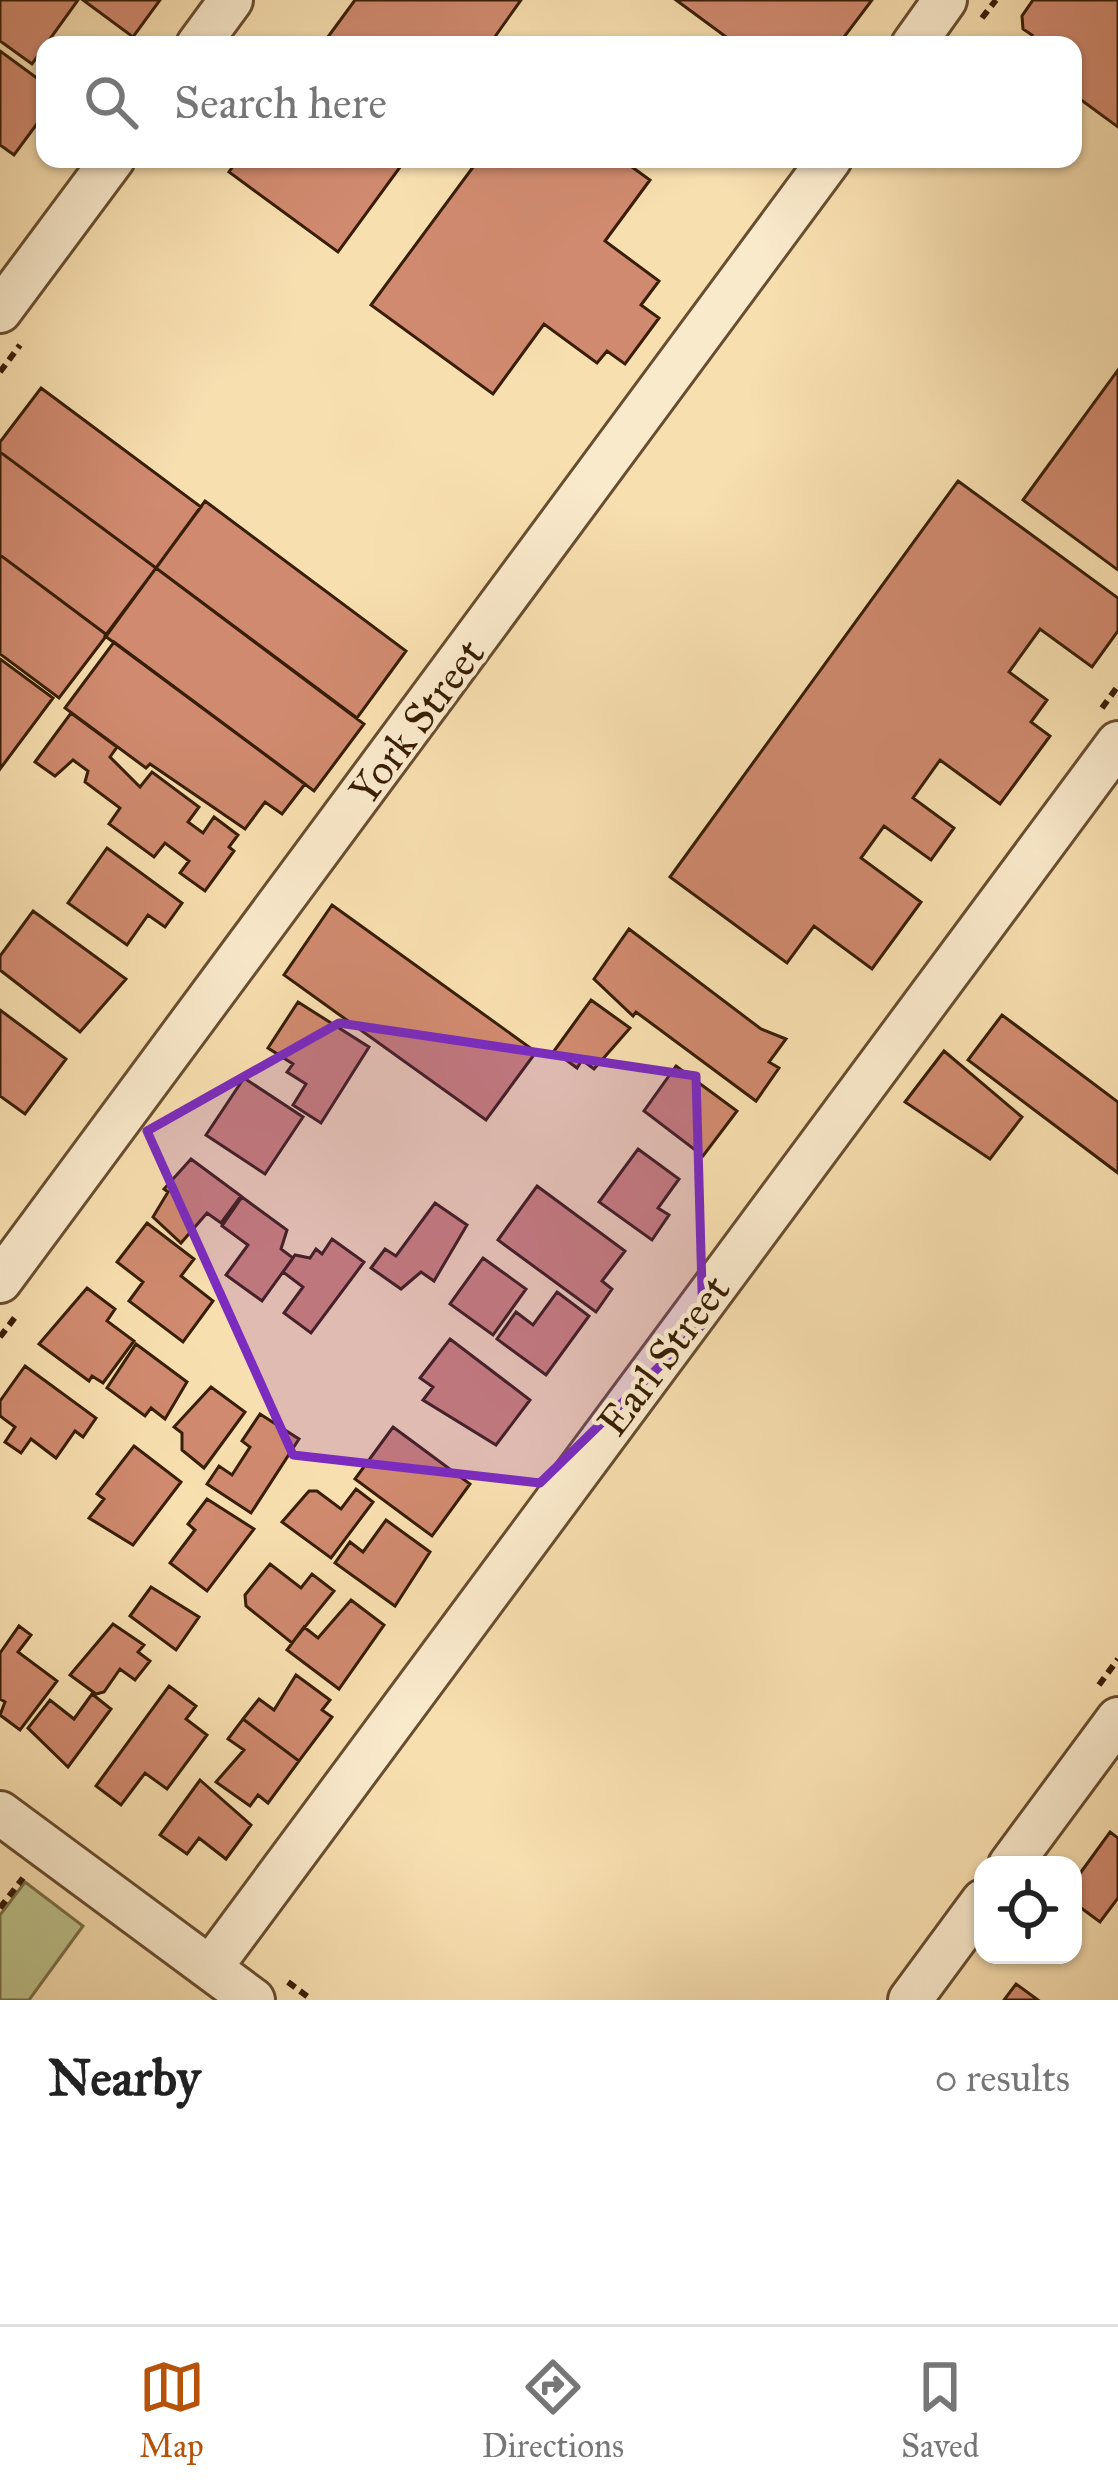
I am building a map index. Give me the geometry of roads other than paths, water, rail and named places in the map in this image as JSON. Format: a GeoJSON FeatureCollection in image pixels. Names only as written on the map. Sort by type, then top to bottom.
{"type":"FeatureCollection","features":[{"type":"Feature","properties":{"kind":"street"},"geometry":{"type":"LineString","coordinates":[[205,36],[231,0]]}},
{"type":"Feature","properties":{"kind":"street"},"geometry":{"type":"LineString","coordinates":[[919,36],[945,0]]}},
{"type":"Feature","properties":{"kind":"street"},"geometry":{"type":"LineString","coordinates":[[0,311],[106,168]]}},
{"type":"Feature","properties":{"kind":"street","name":"York Street"},"geometry":{"type":"LineString","coordinates":[[0,1281],[823,168]]}},
{"type":"Feature","properties":{"kind":"street","name":"Earl Street"},"geometry":{"type":"LineString","coordinates":[[210,1969],[1118,743]]}},
{"type":"Feature","properties":{"kind":"street"},"geometry":{"type":"LineString","coordinates":[[1017,1856],[1118,1719]]}},
{"type":"Feature","properties":{"kind":"street"},"geometry":{"type":"LineString","coordinates":[[7,1840],[253,2000]]}},
{"type":"Feature","properties":{"kind":"street"},"geometry":{"type":"LineString","coordinates":[[910,2000],[974,1913]]}}]}
